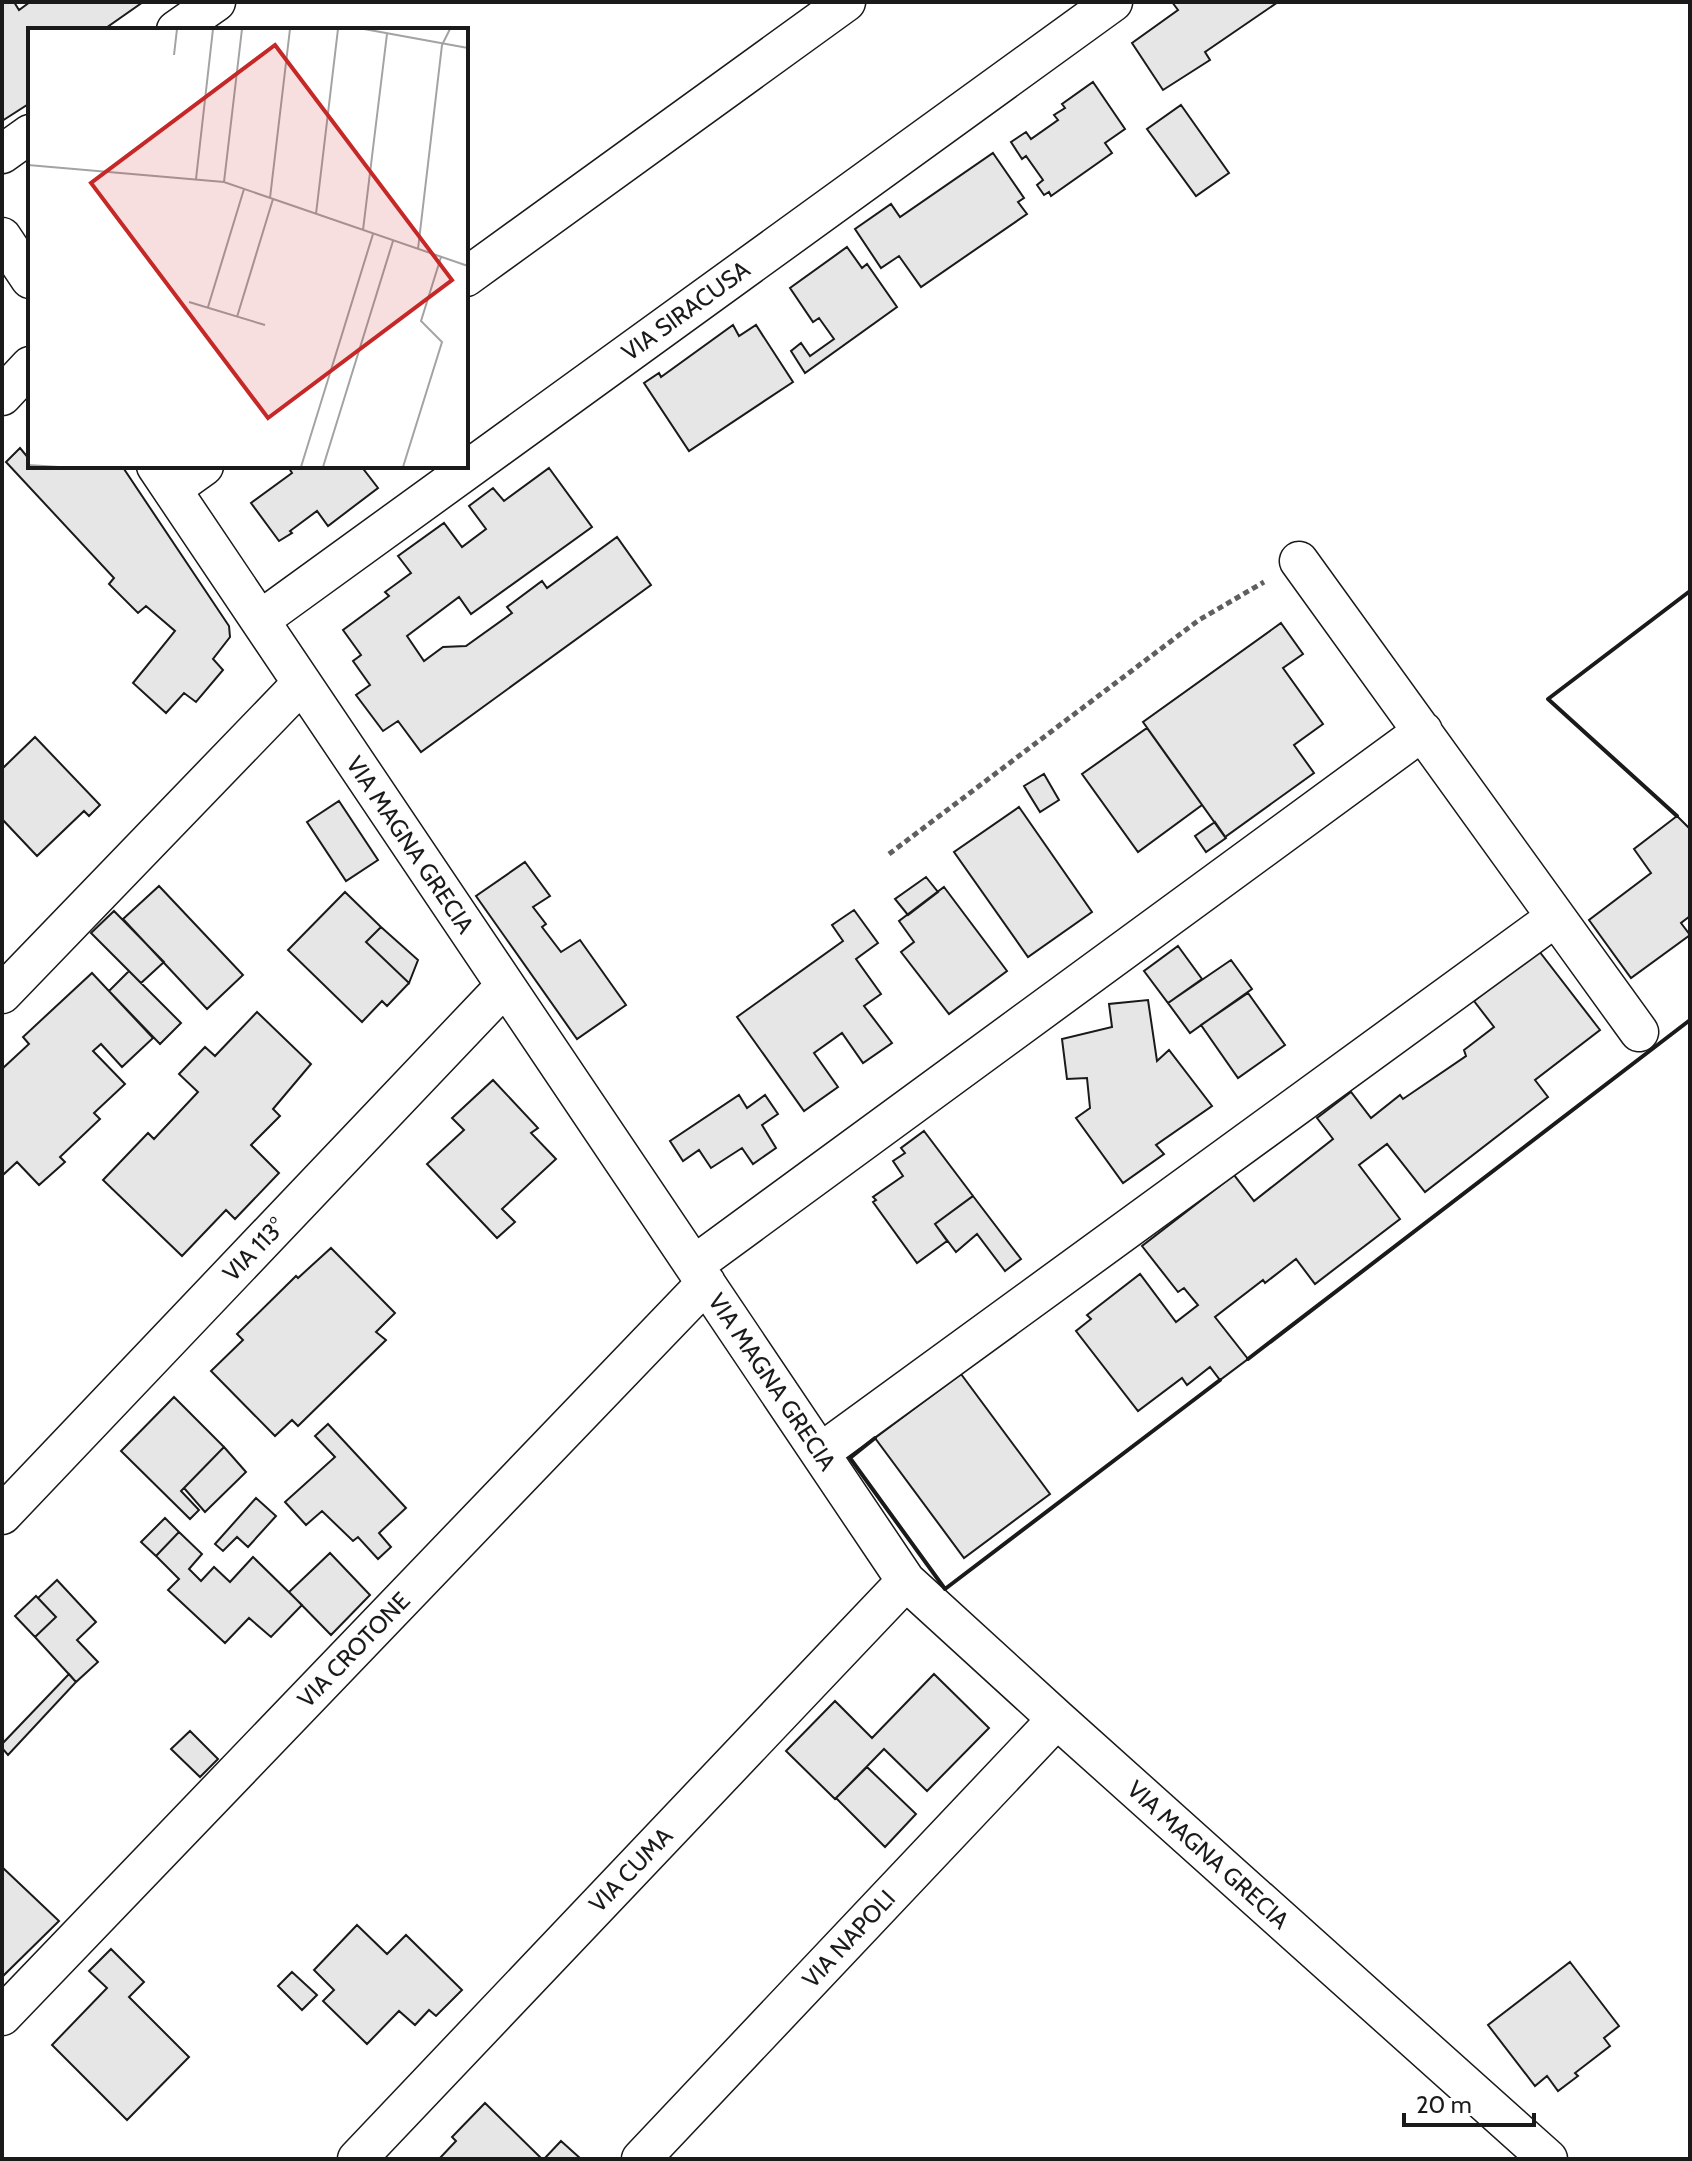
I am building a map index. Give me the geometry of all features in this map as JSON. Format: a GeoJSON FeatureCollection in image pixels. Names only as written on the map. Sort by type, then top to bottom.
{"type":"FeatureCollection","features":[{"type":"Feature","properties":{"kind":"street"},"geometry":{"type":"LineString","coordinates":[[179,28],[216,2]]}},
{"type":"Feature","properties":{"kind":"street"},"geometry":{"type":"LineString","coordinates":[[468,276],[846,2]]}},
{"type":"Feature","properties":{"kind":"street","name":"VIA SIRACUSA"},"geometry":{"type":"LineString","coordinates":[[260,620],[1113,2]]}},
{"type":"Feature","properties":{"kind":"street"},"geometry":{"type":"LineString","coordinates":[[2,154],[28,135]]}},
{"type":"Feature","properties":{"kind":"street"},"geometry":{"type":"LineString","coordinates":[[2,237],[28,276]]}},
{"type":"Feature","properties":{"kind":"street"},"geometry":{"type":"LineString","coordinates":[[2,396],[28,368]]}},
{"type":"Feature","properties":{"kind":"street"},"geometry":{"type":"LineString","coordinates":[[164,478],[197,468]]}},
{"type":"Feature","properties":{"kind":"street","name":"VIA MAGNA GRECIA"},"geometry":{"type":"LineString","coordinates":[[164,478],[906,1581],[1548,2159]]}},
{"type":"Feature","properties":{"kind":"street"},"geometry":{"type":"LineString","coordinates":[[1299,561],[1639,1032]]}},
{"type":"Feature","properties":{"kind":"street"},"geometry":{"type":"LineString","coordinates":[[2,994],[302,683]]}},
{"type":"Feature","properties":{"kind":"street","name":"VIA CROTONE"},"geometry":{"type":"LineString","coordinates":[[2,2016],[700,1274],[1423,731]]}},
{"type":"Feature","properties":{"kind":"street"},"geometry":{"type":"LineString","coordinates":[[820,1453],[1556,917]]}},
{"type":"Feature","properties":{"kind":"street","name":"VIA 113°"},"geometry":{"type":"LineString","coordinates":[[2,1515],[505,986]]}},
{"type":"Feature","properties":{"kind":"street","name":"VIA CUMA"},"geometry":{"type":"LineString","coordinates":[[357,2159],[906,1581]]}},
{"type":"Feature","properties":{"kind":"street","name":"VIA NAPOLI"},"geometry":{"type":"LineString","coordinates":[[641,2159],[1057,1719]]}},
{"type":"Feature","properties":{"kind":"path"},"geometry":{"type":"LineString","coordinates":[[889,854],[1199,620],[1299,561]]}},
{"type":"Feature","properties":{"kind":"building"},"geometry":{"type":"Polygon","coordinates":[[[2,2],[14,2],[19,10],[30,2],[143,2],[106,28],[28,28],[28,104],[2,121],[2,2]]]}},
{"type":"Feature","properties":{"kind":"building"},"geometry":{"type":"Polygon","coordinates":[[[1172,2],[1278,2],[1205,52],[1210,60],[1163,90],[1132,43],[1178,10],[1172,2]]]}},
{"type":"Feature","properties":{"kind":"building"},"geometry":{"type":"Polygon","coordinates":[[[1093,82],[1125,129],[1105,143],[1112,153],[1051,196],[1049,192],[1044,195],[1037,185],[1043,180],[1026,156],[1022,159],[1011,142],[1026,132],[1031,139],[1058,120],[1054,115],[1065,108],[1062,104],[1093,82]]]}},
{"type":"Feature","properties":{"kind":"building"},"geometry":{"type":"Polygon","coordinates":[[[1181,105],[1229,173],[1196,196],[1147,129],[1181,105]]]}},
{"type":"Feature","properties":{"kind":"building"},"geometry":{"type":"Polygon","coordinates":[[[993,153],[1024,198],[1018,202],[1027,214],[921,287],[899,256],[881,268],[855,229],[891,204],[900,217],[993,153]]]}},
{"type":"Feature","properties":{"kind":"building"},"geometry":{"type":"Polygon","coordinates":[[[847,247],[862,268],[867,264],[897,307],[805,373],[791,351],[801,343],[810,356],[834,339],[819,318],[813,322],[790,288],[847,247]]]}},
{"type":"Feature","properties":{"kind":"building"},"geometry":{"type":"Polygon","coordinates":[[[733,325],[739,336],[756,325],[793,382],[689,451],[644,383],[659,373],[661,377],[733,325]]]}},
{"type":"Feature","properties":{"kind":"building"},"geometry":{"type":"Polygon","coordinates":[[[20,448],[28,458],[28,468],[123,468],[229,626],[230,637],[213,659],[223,670],[196,702],[184,693],[166,713],[133,683],[175,631],[146,606],[138,613],[109,584],[114,578],[6,462],[20,448]]]}},
{"type":"Feature","properties":{"kind":"building"},"geometry":{"type":"Polygon","coordinates":[[[289,468],[363,468],[378,488],[328,526],[317,511],[279,541],[251,503],[292,473],[289,468]]]}},
{"type":"Feature","properties":{"kind":"building"},"geometry":{"type":"Polygon","coordinates":[[[549,468],[592,527],[471,614],[459,597],[407,636],[424,661],[443,647],[466,646],[512,613],[507,607],[542,581],[547,588],[617,537],[651,585],[421,752],[398,721],[383,731],[356,695],[370,685],[353,661],[361,655],[343,630],[389,596],[385,592],[411,573],[398,556],[444,523],[462,547],[486,529],[469,506],[493,488],[504,501],[549,468]]]}},
{"type":"Feature","properties":{"kind":"building"},"geometry":{"type":"Polygon","coordinates":[[[1281,623],[1303,654],[1283,668],[1323,724],[1294,745],[1314,773],[1225,837],[1143,722],[1281,623]]]}},
{"type":"Feature","properties":{"kind":"building"},"geometry":{"type":"Polygon","coordinates":[[[1147,728],[1202,805],[1138,852],[1082,774],[1147,728]]]}},
{"type":"Feature","properties":{"kind":"building"},"geometry":{"type":"Polygon","coordinates":[[[35,737],[100,805],[89,816],[84,811],[37,856],[2,819],[2,765],[4,767],[35,737]]]}},
{"type":"Feature","properties":{"kind":"building"},"geometry":{"type":"Polygon","coordinates":[[[1044,774],[1059,800],[1040,812],[1024,786],[1044,774]]]}},
{"type":"Feature","properties":{"kind":"building"},"geometry":{"type":"Polygon","coordinates":[[[339,801],[378,860],[346,881],[307,822],[339,801]]]}},
{"type":"Feature","properties":{"kind":"building"},"geometry":{"type":"Polygon","coordinates":[[[1019,807],[1092,912],[1028,957],[954,852],[1019,807]]]}},
{"type":"Feature","properties":{"kind":"building"},"geometry":{"type":"Polygon","coordinates":[[[1677,816],[1690,829],[1690,916],[1681,923],[1690,935],[1631,978],[1589,920],[1651,873],[1634,849],[1677,816]]]}},
{"type":"Feature","properties":{"kind":"building"},"geometry":{"type":"Polygon","coordinates":[[[1215,822],[1226,838],[1206,852],[1195,836],[1215,822]]]}},
{"type":"Feature","properties":{"kind":"building"},"geometry":{"type":"Polygon","coordinates":[[[525,862],[550,896],[533,907],[546,924],[542,927],[561,952],[580,940],[626,1005],[577,1039],[476,896],[525,862]]]}},
{"type":"Feature","properties":{"kind":"building"},"geometry":{"type":"Polygon","coordinates":[[[926,877],[938,892],[908,915],[895,899],[926,877]]]}},
{"type":"Feature","properties":{"kind":"building"},"geometry":{"type":"Polygon","coordinates":[[[159,886],[243,975],[207,1009],[123,919],[159,886]]]}},
{"type":"Feature","properties":{"kind":"building"},"geometry":{"type":"Polygon","coordinates":[[[944,887],[1007,971],[949,1014],[901,952],[914,942],[899,921],[944,887]]]}},
{"type":"Feature","properties":{"kind":"building"},"geometry":{"type":"Polygon","coordinates":[[[345,892],[381,927],[366,942],[409,983],[387,1006],[382,1001],[362,1022],[288,950],[345,892]]]}},
{"type":"Feature","properties":{"kind":"building"},"geometry":{"type":"Polygon","coordinates":[[[854,910],[878,943],[856,959],[881,994],[864,1006],[892,1043],[863,1063],[842,1033],[814,1053],[838,1087],[804,1111],[737,1017],[843,941],[832,925],[854,910]]]}},
{"type":"Feature","properties":{"kind":"building"},"geometry":{"type":"Polygon","coordinates":[[[114,911],[164,962],[141,983],[91,933],[114,911]]]}},
{"type":"Feature","properties":{"kind":"building"},"geometry":{"type":"Polygon","coordinates":[[[381,927],[418,960],[409,983],[366,942],[381,927]]]}},
{"type":"Feature","properties":{"kind":"building"},"geometry":{"type":"Polygon","coordinates":[[[1178,946],[1202,979],[1168,1003],[1144,971],[1178,946]]]}},
{"type":"Feature","properties":{"kind":"building"},"geometry":{"type":"Polygon","coordinates":[[[1539,951],[1600,1030],[1535,1080],[1548,1097],[1425,1192],[1387,1144],[1359,1165],[1400,1219],[1315,1284],[1296,1259],[1265,1283],[1263,1280],[1215,1317],[1248,1359],[1220,1380],[1210,1367],[1187,1385],[1182,1378],[1138,1411],[1076,1331],[1091,1319],[1087,1315],[1140,1274],[1176,1322],[1198,1305],[1184,1288],[1178,1292],[1142,1246],[1234,1175],[1254,1201],[1333,1139],[1317,1118],[1351,1092],[1371,1118],[1400,1095],[1403,1099],[1466,1056],[1464,1050],[1494,1027],[1474,1001],[1539,951]]]}},
{"type":"Feature","properties":{"kind":"building"},"geometry":{"type":"Polygon","coordinates":[[[1231,960],[1252,989],[1190,1033],[1168,1003],[1231,960]]]}},
{"type":"Feature","properties":{"kind":"building"},"geometry":{"type":"Polygon","coordinates":[[[129,971],[181,1023],[160,1044],[109,991],[129,971]]]}},
{"type":"Feature","properties":{"kind":"building"},"geometry":{"type":"Polygon","coordinates":[[[92,973],[153,1038],[122,1067],[101,1044],[93,1051],[125,1084],[94,1113],[100,1119],[60,1157],[65,1162],[39,1185],[17,1162],[4,1174],[2,1069],[29,1044],[23,1037],[92,973]]]}},
{"type":"Feature","properties":{"kind":"building"},"geometry":{"type":"Polygon","coordinates":[[[1248,993],[1285,1045],[1238,1078],[1201,1025],[1248,993]]]}},
{"type":"Feature","properties":{"kind":"building"},"geometry":{"type":"Polygon","coordinates":[[[1148,1000],[1157,1061],[1169,1050],[1212,1106],[1156,1145],[1164,1154],[1123,1183],[1076,1118],[1090,1108],[1087,1078],[1067,1079],[1062,1039],[1112,1027],[1109,1004],[1148,1000]]]}},
{"type":"Feature","properties":{"kind":"building"},"geometry":{"type":"Polygon","coordinates":[[[257,1012],[311,1064],[273,1109],[280,1116],[251,1145],[279,1173],[235,1219],[226,1210],[182,1256],[103,1180],[148,1133],[154,1139],[198,1092],[179,1074],[205,1047],[215,1056],[257,1012]]]}},
{"type":"Feature","properties":{"kind":"building"},"geometry":{"type":"Polygon","coordinates":[[[493,1080],[538,1128],[531,1133],[556,1159],[502,1209],[515,1222],[497,1238],[427,1164],[464,1130],[452,1118],[493,1080]]]}},
{"type":"Feature","properties":{"kind":"building"},"geometry":{"type":"Polygon","coordinates":[[[739,1095],[747,1108],[765,1095],[778,1114],[762,1125],[776,1148],[753,1164],[742,1148],[711,1168],[699,1150],[683,1161],[670,1141],[739,1095]]]}},
{"type":"Feature","properties":{"kind":"building"},"geometry":{"type":"Polygon","coordinates":[[[924,1131],[973,1196],[935,1224],[947,1241],[917,1263],[873,1202],[876,1200],[873,1197],[903,1176],[893,1161],[905,1153],[901,1148],[924,1131]]]}},
{"type":"Feature","properties":{"kind":"building"},"geometry":{"type":"Polygon","coordinates":[[[973,1196],[1021,1259],[1005,1271],[977,1234],[956,1252],[935,1224],[973,1196]]]}},
{"type":"Feature","properties":{"kind":"building"},"geometry":{"type":"Polygon","coordinates":[[[331,1248],[395,1313],[376,1332],[386,1340],[298,1426],[292,1420],[275,1436],[211,1371],[243,1340],[237,1334],[296,1276],[298,1278],[331,1248]]]}},
{"type":"Feature","properties":{"kind":"building"},"geometry":{"type":"Polygon","coordinates":[[[961,1374],[1050,1494],[964,1558],[875,1438],[961,1374]]]}},
{"type":"Feature","properties":{"kind":"building"},"geometry":{"type":"Polygon","coordinates":[[[174,1397],[224,1447],[181,1491],[199,1510],[190,1519],[121,1451],[174,1397]]]}},
{"type":"Feature","properties":{"kind":"building"},"geometry":{"type":"Polygon","coordinates":[[[328,1424],[406,1508],[379,1533],[391,1547],[378,1559],[358,1537],[353,1541],[322,1511],[306,1525],[285,1502],[335,1457],[315,1436],[328,1424]]]}},
{"type":"Feature","properties":{"kind":"building"},"geometry":{"type":"Polygon","coordinates":[[[224,1447],[246,1472],[205,1512],[184,1488],[224,1447]]]}},
{"type":"Feature","properties":{"kind":"building"},"geometry":{"type":"Polygon","coordinates":[[[256,1498],[276,1516],[248,1547],[237,1537],[223,1551],[215,1544],[256,1498]]]}},
{"type":"Feature","properties":{"kind":"building"},"geometry":{"type":"Polygon","coordinates":[[[165,1518],[179,1532],[156,1556],[141,1542],[165,1518]]]}},
{"type":"Feature","properties":{"kind":"building"},"geometry":{"type":"Polygon","coordinates":[[[179,1532],[202,1554],[189,1569],[201,1581],[214,1567],[230,1582],[253,1557],[302,1605],[271,1637],[249,1618],[225,1643],[168,1590],[179,1579],[156,1556],[179,1532]]]}},
{"type":"Feature","properties":{"kind":"building"},"geometry":{"type":"Polygon","coordinates":[[[330,1553],[370,1595],[331,1635],[289,1592],[330,1553]]]}},
{"type":"Feature","properties":{"kind":"building"},"geometry":{"type":"Polygon","coordinates":[[[57,1580],[96,1622],[77,1640],[98,1662],[76,1682],[35,1637],[56,1617],[38,1598],[57,1580]]]}},
{"type":"Feature","properties":{"kind":"building"},"geometry":{"type":"Polygon","coordinates":[[[36,1596],[56,1617],[35,1637],[15,1616],[36,1596]]]}},
{"type":"Feature","properties":{"kind":"building"},"geometry":{"type":"Polygon","coordinates":[[[69,1674],[76,1682],[8,1755],[2,1744],[69,1674]]]}},
{"type":"Feature","properties":{"kind":"building"},"geometry":{"type":"Polygon","coordinates":[[[934,1674],[989,1728],[927,1791],[884,1749],[835,1799],[786,1751],[835,1701],[872,1738],[934,1674]]]}},
{"type":"Feature","properties":{"kind":"building"},"geometry":{"type":"Polygon","coordinates":[[[190,1731],[218,1759],[200,1777],[171,1749],[190,1731]]]}},
{"type":"Feature","properties":{"kind":"building"},"geometry":{"type":"Polygon","coordinates":[[[867,1767],[916,1814],[885,1847],[836,1798],[867,1767]]]}},
{"type":"Feature","properties":{"kind":"building"},"geometry":{"type":"Polygon","coordinates":[[[2,1867],[59,1921],[2,1977],[2,1867]]]}},
{"type":"Feature","properties":{"kind":"building"},"geometry":{"type":"Polygon","coordinates":[[[357,1925],[387,1954],[406,1935],[462,1990],[436,2016],[429,2010],[415,2025],[399,2011],[367,2044],[323,2001],[334,1990],[314,1970],[357,1925]]]}},
{"type":"Feature","properties":{"kind":"building"},"geometry":{"type":"Polygon","coordinates":[[[111,1949],[144,1982],[129,1997],[189,2057],[127,2120],[52,2045],[107,1988],[89,1971],[111,1949]]]}},
{"type":"Feature","properties":{"kind":"building"},"geometry":{"type":"Polygon","coordinates":[[[1570,1962],[1619,2026],[1604,2038],[1610,2046],[1575,2073],[1578,2076],[1558,2091],[1547,2076],[1535,2086],[1488,2025],[1570,1962]]]}},
{"type":"Feature","properties":{"kind":"building"},"geometry":{"type":"Polygon","coordinates":[[[292,1972],[317,1995],[302,2010],[278,1986],[292,1972]]]}},
{"type":"Feature","properties":{"kind":"building"},"geometry":{"type":"Polygon","coordinates":[[[485,2103],[542,2159],[439,2159],[456,2141],[452,2137],[485,2103]]]}},
{"type":"Feature","properties":{"kind":"building"},"geometry":{"type":"Polygon","coordinates":[[[561,2141],[581,2159],[544,2159],[561,2141]]]}},
{"type":"Feature","properties":{"kind":"wall"},"geometry":{"type":"LineString","coordinates":[[1677,816],[1548,699],[1690,591]]}},
{"type":"Feature","properties":{"kind":"wall"},"geometry":{"type":"LineString","coordinates":[[1248,1359],[1690,1020]]}},
{"type":"Feature","properties":{"kind":"wall"},"geometry":{"type":"LineString","coordinates":[[875,1438],[850,1458],[945,1589],[1220,1380]]}}]}
